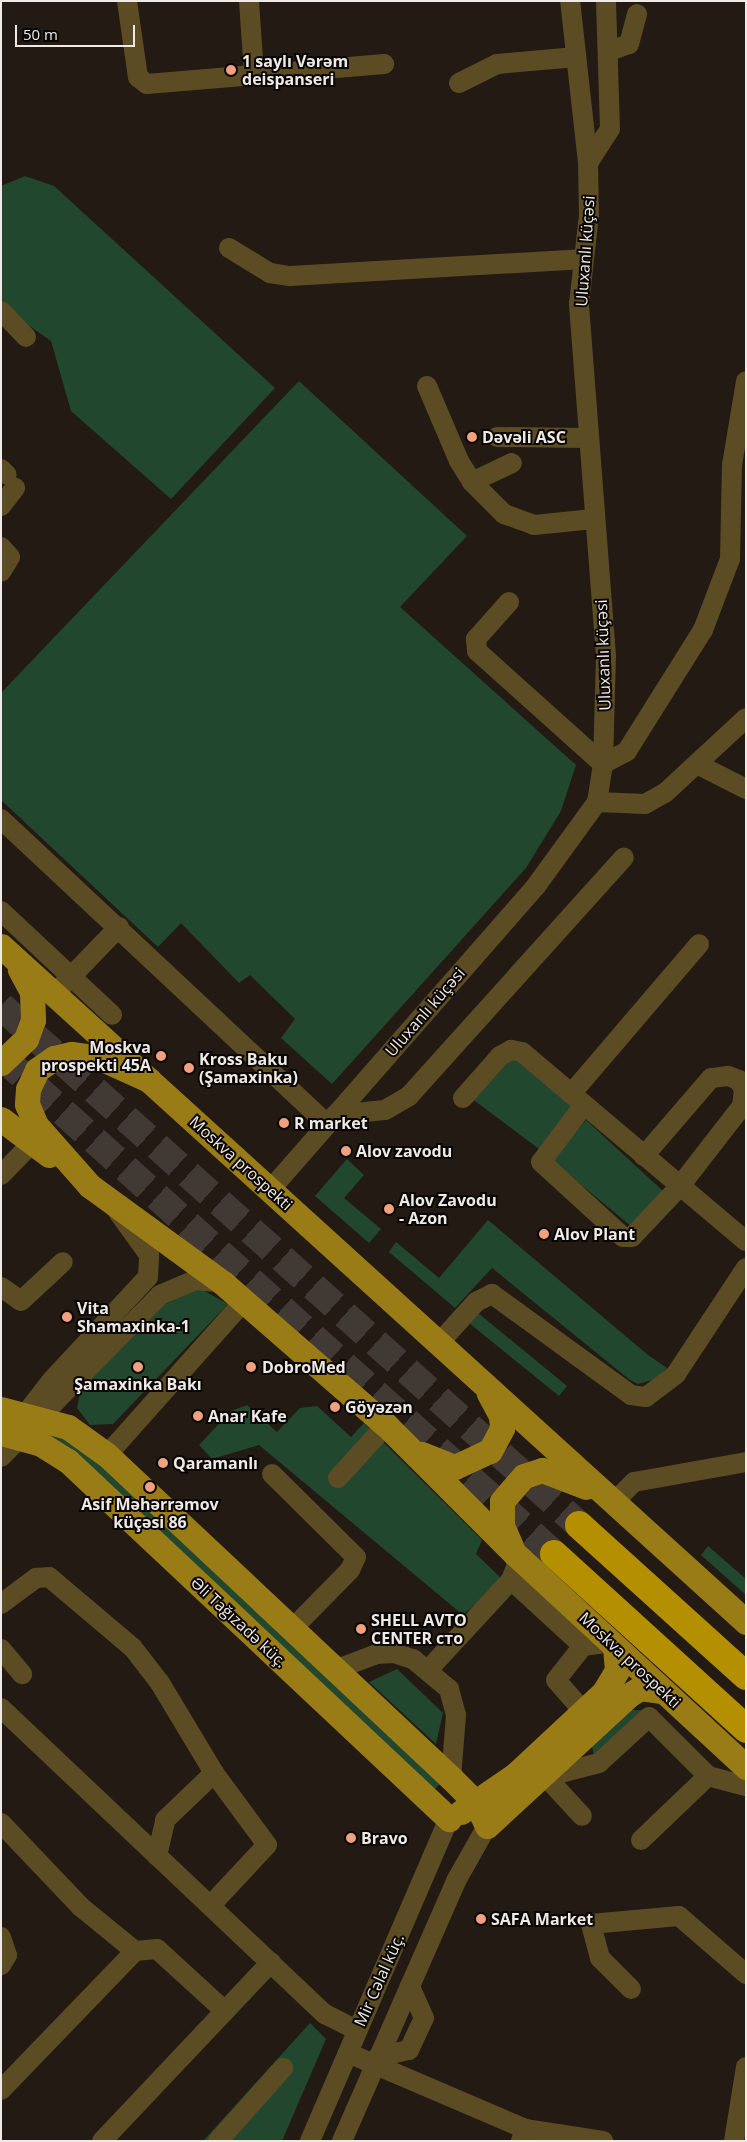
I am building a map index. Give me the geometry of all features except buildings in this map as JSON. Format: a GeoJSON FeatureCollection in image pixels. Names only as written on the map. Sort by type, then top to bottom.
{"type":"FeatureCollection","features":[{"type":"Feature","properties":{"kind":"highway"},"geometry":{"type":"LineString","coordinates":[[579,1525],[746,1676]]}},
{"type":"Feature","properties":{"kind":"highway","name":"Moskva prospekti"},"geometry":{"type":"LineString","coordinates":[[554,1554],[746,1729]]}},
{"type":"Feature","properties":{"kind":"main road","name":"Moskva prospekti"},"geometry":{"type":"LineString","coordinates":[[5,950],[63,986],[149,1080],[480,1380]]}},
{"type":"Feature","properties":{"kind":"main road"},"geometry":{"type":"LineString","coordinates":[[1,1063],[26,1039],[34,1006],[26,979],[5,950]]}},
{"type":"Feature","properties":{"kind":"main road"},"geometry":{"type":"LineString","coordinates":[[90,1186],[31,1116],[27,1104],[32,1078],[45,1063],[71,1054],[100,1058],[149,1080]]}},
{"type":"Feature","properties":{"kind":"main road"},"geometry":{"type":"LineString","coordinates":[[1,1119],[90,1186],[116,1209],[223,1283],[395,1433],[444,1465],[461,1466],[480,1459],[502,1428],[497,1403],[480,1380]]}},
{"type":"Feature","properties":{"kind":"main road"},"geometry":{"type":"LineString","coordinates":[[480,1380],[746,1622]]}},
{"type":"Feature","properties":{"kind":"main road"},"geometry":{"type":"LineString","coordinates":[[1,1410],[22,1426]]}},
{"type":"Feature","properties":{"kind":"main road","name":"Əli Tağızadə küç."},"geometry":{"type":"LineString","coordinates":[[22,1426],[80,1433],[107,1454],[451,1778],[476,1803],[487,1826]]}},
{"type":"Feature","properties":{"kind":"main road","name":"Əli Tağızadə küç."},"geometry":{"type":"LineString","coordinates":[[22,1426],[68,1461],[449,1819]]}},
{"type":"Feature","properties":{"kind":"main road","name":"Moskva prospekti"},"geometry":{"type":"LineString","coordinates":[[395,1433],[514,1553],[746,1767]]}},
{"type":"Feature","properties":{"kind":"main road"},"geometry":{"type":"LineString","coordinates":[[514,1553],[500,1513],[511,1487],[524,1476],[542,1470],[556,1473],[613,1503]]}},
{"type":"Feature","properties":{"kind":"main road"},"geometry":{"type":"LineString","coordinates":[[449,1819],[476,1803],[515,1775],[613,1681],[618,1661],[612,1644]]}},
{"type":"Feature","properties":{"kind":"main road"},"geometry":{"type":"LineString","coordinates":[[449,1819],[487,1826],[543,1779],[635,1691],[662,1691]]}},
{"type":"Feature","properties":{"kind":"main road"},"geometry":{"type":"LineString","coordinates":[[427,1799],[448,1795],[451,1778]]}},
{"type":"Feature","properties":{"kind":"street"},"geometry":{"type":"LineString","coordinates":[[127,1],[138,77],[147,84],[384,64]]}},
{"type":"Feature","properties":{"kind":"street"},"geometry":{"type":"LineString","coordinates":[[248,1],[254,75]]}},
{"type":"Feature","properties":{"kind":"street","name":"Uluxanlı küçəsi"},"geometry":{"type":"LineString","coordinates":[[270,1190],[536,886],[597,802],[603,764],[606,656],[587,438],[579,304],[582,259],[589,215],[588,163],[570,1]]}},
{"type":"Feature","properties":{"kind":"street"},"geometry":{"type":"LineString","coordinates":[[588,163],[610,129],[606,1]]}},
{"type":"Feature","properties":{"kind":"street"},"geometry":{"type":"LineString","coordinates":[[609,51],[629,44],[637,14]]}},
{"type":"Feature","properties":{"kind":"street"},"geometry":{"type":"LineString","coordinates":[[459,83],[497,64],[576,57]]}},
{"type":"Feature","properties":{"kind":"street"},"geometry":{"type":"LineString","coordinates":[[229,248],[270,273],[290,276],[582,259]]}},
{"type":"Feature","properties":{"kind":"street"},"geometry":{"type":"LineString","coordinates":[[1,311],[26,336]]}},
{"type":"Feature","properties":{"kind":"street"},"geometry":{"type":"LineString","coordinates":[[509,602],[476,639],[477,650],[603,764],[627,751],[638,737],[703,630],[730,560],[732,465],[746,381]]}},
{"type":"Feature","properties":{"kind":"street"},"geometry":{"type":"LineString","coordinates":[[427,386],[472,482],[504,514],[521,522],[594,519]]}},
{"type":"Feature","properties":{"kind":"street"},"geometry":{"type":"LineString","coordinates":[[497,437],[587,438]]}},
{"type":"Feature","properties":{"kind":"street"},"geometry":{"type":"LineString","coordinates":[[472,482],[512,463]]}},
{"type":"Feature","properties":{"kind":"street"},"geometry":{"type":"LineString","coordinates":[[1,506],[8,477]]}},
{"type":"Feature","properties":{"kind":"street"},"geometry":{"type":"LineString","coordinates":[[1,547],[10,557],[1,572]]}},
{"type":"Feature","properties":{"kind":"street"},"geometry":{"type":"LineString","coordinates":[[597,802],[645,804],[699,765],[746,718]]}},
{"type":"Feature","properties":{"kind":"street"},"geometry":{"type":"LineString","coordinates":[[699,765],[746,789]]}},
{"type":"Feature","properties":{"kind":"street"},"geometry":{"type":"LineString","coordinates":[[1,819],[331,1119],[385,1110],[409,1096],[624,857]]}},
{"type":"Feature","properties":{"kind":"street"},"geometry":{"type":"LineString","coordinates":[[1,911],[63,986],[112,1015]]}},
{"type":"Feature","properties":{"kind":"street"},"geometry":{"type":"LineString","coordinates":[[63,986],[119,927]]}},
{"type":"Feature","properties":{"kind":"street"},"geometry":{"type":"LineString","coordinates":[[644,1156],[711,1078],[728,1076],[739,1080],[744,1090],[742,1106],[680,1186],[642,1230],[622,1237],[542,1162],[578,1099],[699,944]]}},
{"type":"Feature","properties":{"kind":"street"},"geometry":{"type":"LineString","coordinates":[[463,1098],[511,1050],[522,1052],[746,1242]]}},
{"type":"Feature","properties":{"kind":"street"},"geometry":{"type":"LineString","coordinates":[[1,1175],[32,1143]]}},
{"type":"Feature","properties":{"kind":"street"},"geometry":{"type":"LineString","coordinates":[[1,1457],[51,1382],[148,1277],[149,1255],[116,1209]]}},
{"type":"Feature","properties":{"kind":"street"},"geometry":{"type":"LineString","coordinates":[[1,1287],[21,1301],[63,1262]]}},
{"type":"Feature","properties":{"kind":"street"},"geometry":{"type":"LineString","coordinates":[[439,1343],[476,1302],[492,1294],[630,1395],[646,1397],[676,1374],[746,1268]]}},
{"type":"Feature","properties":{"kind":"street"},"geometry":{"type":"LineString","coordinates":[[22,1426],[160,1295],[196,1280],[223,1283]]}},
{"type":"Feature","properties":{"kind":"street"},"geometry":{"type":"LineString","coordinates":[[107,1454],[244,1301]]}},
{"type":"Feature","properties":{"kind":"street"},"geometry":{"type":"LineString","coordinates":[[338,1478],[395,1433]]}},
{"type":"Feature","properties":{"kind":"street"},"geometry":{"type":"LineString","coordinates":[[613,1503],[634,1482],[746,1462]]}},
{"type":"Feature","properties":{"kind":"street"},"geometry":{"type":"LineString","coordinates":[[272,1474],[356,1557],[350,1570],[292,1628]]}},
{"type":"Feature","properties":{"kind":"street"},"geometry":{"type":"LineString","coordinates":[[428,1670],[510,1580],[517,1565],[514,1553]]}},
{"type":"Feature","properties":{"kind":"street"},"geometry":{"type":"LineString","coordinates":[[1,1604],[36,1578],[49,1577],[60,1584],[133,1648],[173,1702],[214,1773],[267,1845],[210,1906]]}},
{"type":"Feature","properties":{"kind":"street"},"geometry":{"type":"LineString","coordinates":[[510,1580],[583,1646],[612,1644]]}},
{"type":"Feature","properties":{"kind":"street"},"geometry":{"type":"LineString","coordinates":[[583,1646],[556,1680],[583,1711]]}},
{"type":"Feature","properties":{"kind":"street"},"geometry":{"type":"LineString","coordinates":[[1,1650],[22,1674]]}},
{"type":"Feature","properties":{"kind":"street"},"geometry":{"type":"LineString","coordinates":[[337,1669],[377,1654],[394,1654],[428,1670],[454,1699],[456,1726],[451,1778]]}},
{"type":"Feature","properties":{"kind":"street"},"geometry":{"type":"LineString","coordinates":[[543,1779],[599,1764],[649,1717],[662,1691]]}},
{"type":"Feature","properties":{"kind":"street"},"geometry":{"type":"LineString","coordinates":[[1,1708],[325,2014],[357,2030]]}},
{"type":"Feature","properties":{"kind":"street"},"geometry":{"type":"LineString","coordinates":[[649,1717],[708,1776],[746,1786]]}},
{"type":"Feature","properties":{"kind":"street"},"geometry":{"type":"LineString","coordinates":[[157,1856],[165,1820],[214,1773]]}},
{"type":"Feature","properties":{"kind":"street"},"geometry":{"type":"LineString","coordinates":[[641,1840],[708,1776]]}},
{"type":"Feature","properties":{"kind":"street"},"geometry":{"type":"LineString","coordinates":[[543,1779],[582,1816]]}},
{"type":"Feature","properties":{"kind":"street","name":"Mir Cəlal küç."},"geometry":{"type":"LineString","coordinates":[[310,2141],[449,1819]]}},
{"type":"Feature","properties":{"kind":"street"},"geometry":{"type":"LineString","coordinates":[[1,1823],[81,1907],[135,1951]]}},
{"type":"Feature","properties":{"kind":"street","name":"Mir Cəlal küç."},"geometry":{"type":"LineString","coordinates":[[342,2141],[463,1866],[487,1826]]}},
{"type":"Feature","properties":{"kind":"street"},"geometry":{"type":"LineString","coordinates":[[631,1989],[600,1958],[591,1924],[679,1916],[746,1974]]}},
{"type":"Feature","properties":{"kind":"street"},"geometry":{"type":"LineString","coordinates":[[1,1938],[6,1955],[1,1965]]}},
{"type":"Feature","properties":{"kind":"street"},"geometry":{"type":"LineString","coordinates":[[1,2090],[135,1951],[157,1949],[171,1958],[226,2011]]}},
{"type":"Feature","properties":{"kind":"street"},"geometry":{"type":"LineString","coordinates":[[102,2141],[271,1962]]}},
{"type":"Feature","properties":{"kind":"street"},"geometry":{"type":"LineString","coordinates":[[348,2053],[377,2061],[523,2135],[603,2141]]}},
{"type":"Feature","properties":{"kind":"street"},"geometry":{"type":"LineString","coordinates":[[734,2141],[746,2067]]}},
{"type":"Feature","properties":{"kind":"street"},"geometry":{"type":"LineString","coordinates":[[218,2141],[283,2068]]}},
{"type":"Feature","properties":{"kind":"green space"},"geometry":{"type":"Polygon","coordinates":[[[25,176],[54,186],[275,388],[171,499],[71,411],[51,341],[1,306],[1,186],[25,176]]]}},
{"type":"Feature","properties":{"kind":"green space"},"geometry":{"type":"Polygon","coordinates":[[[299,381],[467,536],[400,607],[576,765],[561,811],[526,868],[332,1084],[281,1038],[295,1019],[250,975],[239,983],[181,923],[158,947],[1,800],[1,693],[299,381]]]}},
{"type":"Feature","properties":{"kind":"green space"},"geometry":{"type":"Polygon","coordinates":[[[510,1058],[522,1058],[573,1106],[539,1149],[471,1098],[510,1058]]]}},
{"type":"Feature","properties":{"kind":"green space"},"geometry":{"type":"Polygon","coordinates":[[[586,1120],[663,1191],[632,1227],[551,1160],[586,1120]]]}},
{"type":"Feature","properties":{"kind":"green space"},"geometry":{"type":"Polygon","coordinates":[[[347,1159],[364,1175],[344,1198],[381,1229],[369,1243],[315,1196],[347,1159]]]}},
{"type":"Feature","properties":{"kind":"green space"},"geometry":{"type":"Polygon","coordinates":[[[488,1220],[648,1355],[667,1368],[656,1379],[638,1384],[630,1380],[492,1268],[455,1308],[389,1252],[396,1242],[439,1278],[488,1220]]]}},
{"type":"Feature","properties":{"kind":"green space"},"geometry":{"type":"Polygon","coordinates":[[[199,1288],[228,1304],[113,1424],[90,1425],[77,1408],[81,1389],[157,1308],[199,1288]]]}},
{"type":"Feature","properties":{"kind":"green space"},"geometry":{"type":"Polygon","coordinates":[[[478,1313],[567,1386],[559,1396],[469,1323],[478,1313]]]}},
{"type":"Feature","properties":{"kind":"green space"},"geometry":{"type":"Polygon","coordinates":[[[247,1405],[277,1432],[300,1408],[317,1406],[351,1437],[364,1423],[482,1540],[476,1554],[503,1580],[463,1615],[259,1445],[212,1459],[199,1445],[231,1411],[247,1405]]]}},
{"type":"Feature","properties":{"kind":"green space"},"geometry":{"type":"Polygon","coordinates":[[[48,1432],[76,1443],[118,1479],[441,1783],[433,1791],[46,1437],[48,1432]]]}},
{"type":"Feature","properties":{"kind":"green space"},"geometry":{"type":"Polygon","coordinates":[[[708,1546],[746,1579],[746,1595],[701,1555],[708,1546]]]}},
{"type":"Feature","properties":{"kind":"green space"},"geometry":{"type":"Polygon","coordinates":[[[397,1669],[443,1713],[436,1744],[369,1682],[397,1669]]]}},
{"type":"Feature","properties":{"kind":"green space"},"geometry":{"type":"Polygon","coordinates":[[[628,1710],[642,1710],[594,1756],[591,1743],[628,1710]]]}},
{"type":"Feature","properties":{"kind":"green space"},"geometry":{"type":"Polygon","coordinates":[[[310,2023],[326,2039],[282,2141],[203,2141],[310,2023]]]}},
{"type":"Feature","properties":{"kind":"tunnel"},"geometry":{"type":"LineString","coordinates":[[1,1006],[579,1525]]}},
{"type":"Feature","properties":{"kind":"tunnel"},"geometry":{"type":"LineString","coordinates":[[1,1056],[554,1554]]}},
{"type":"Feature","properties":{"kind":"place","name":"1 saylı Vərəm deispanseri"},"geometry":{"type":"Point","coordinates":[231,70]}},
{"type":"Feature","properties":{"kind":"place","name":"Dəvəli ASC"},"geometry":{"type":"Point","coordinates":[472,437]}},
{"type":"Feature","properties":{"kind":"place","name":"Moskva prospekti 45A"},"geometry":{"type":"Point","coordinates":[161,1056]}},
{"type":"Feature","properties":{"kind":"place","name":"Kross Baku (Şamaxinka)"},"geometry":{"type":"Point","coordinates":[189,1068]}},
{"type":"Feature","properties":{"kind":"place","name":"R market"},"geometry":{"type":"Point","coordinates":[284,1123]}},
{"type":"Feature","properties":{"kind":"place","name":"Alov zavodu"},"geometry":{"type":"Point","coordinates":[346,1151]}},
{"type":"Feature","properties":{"kind":"place","name":"Alov Zavodu - Azon"},"geometry":{"type":"Point","coordinates":[389,1209]}},
{"type":"Feature","properties":{"kind":"place","name":"Alov Plant"},"geometry":{"type":"Point","coordinates":[544,1234]}},
{"type":"Feature","properties":{"kind":"place","name":"Vita Shamaxinka-1"},"geometry":{"type":"Point","coordinates":[67,1317]}},
{"type":"Feature","properties":{"kind":"place","name":"Şamaxinka Bakı"},"geometry":{"type":"Point","coordinates":[138,1367]}},
{"type":"Feature","properties":{"kind":"place","name":"DobroMed"},"geometry":{"type":"Point","coordinates":[251,1367]}},
{"type":"Feature","properties":{"kind":"place","name":"Göyəzən"},"geometry":{"type":"Point","coordinates":[335,1407]}},
{"type":"Feature","properties":{"kind":"place","name":"Anar Kafe"},"geometry":{"type":"Point","coordinates":[198,1416]}},
{"type":"Feature","properties":{"kind":"place","name":"Qaramanlı"},"geometry":{"type":"Point","coordinates":[163,1463]}},
{"type":"Feature","properties":{"kind":"place","name":"Asif Məhərrəmov küçəsi 86"},"geometry":{"type":"Point","coordinates":[150,1487]}},
{"type":"Feature","properties":{"kind":"place","name":"SHELL AVTO CENTER сто"},"geometry":{"type":"Point","coordinates":[361,1629]}},
{"type":"Feature","properties":{"kind":"place","name":"Bravo"},"geometry":{"type":"Point","coordinates":[351,1838]}},
{"type":"Feature","properties":{"kind":"place","name":"SAFA Market"},"geometry":{"type":"Point","coordinates":[481,1919]}}]}
